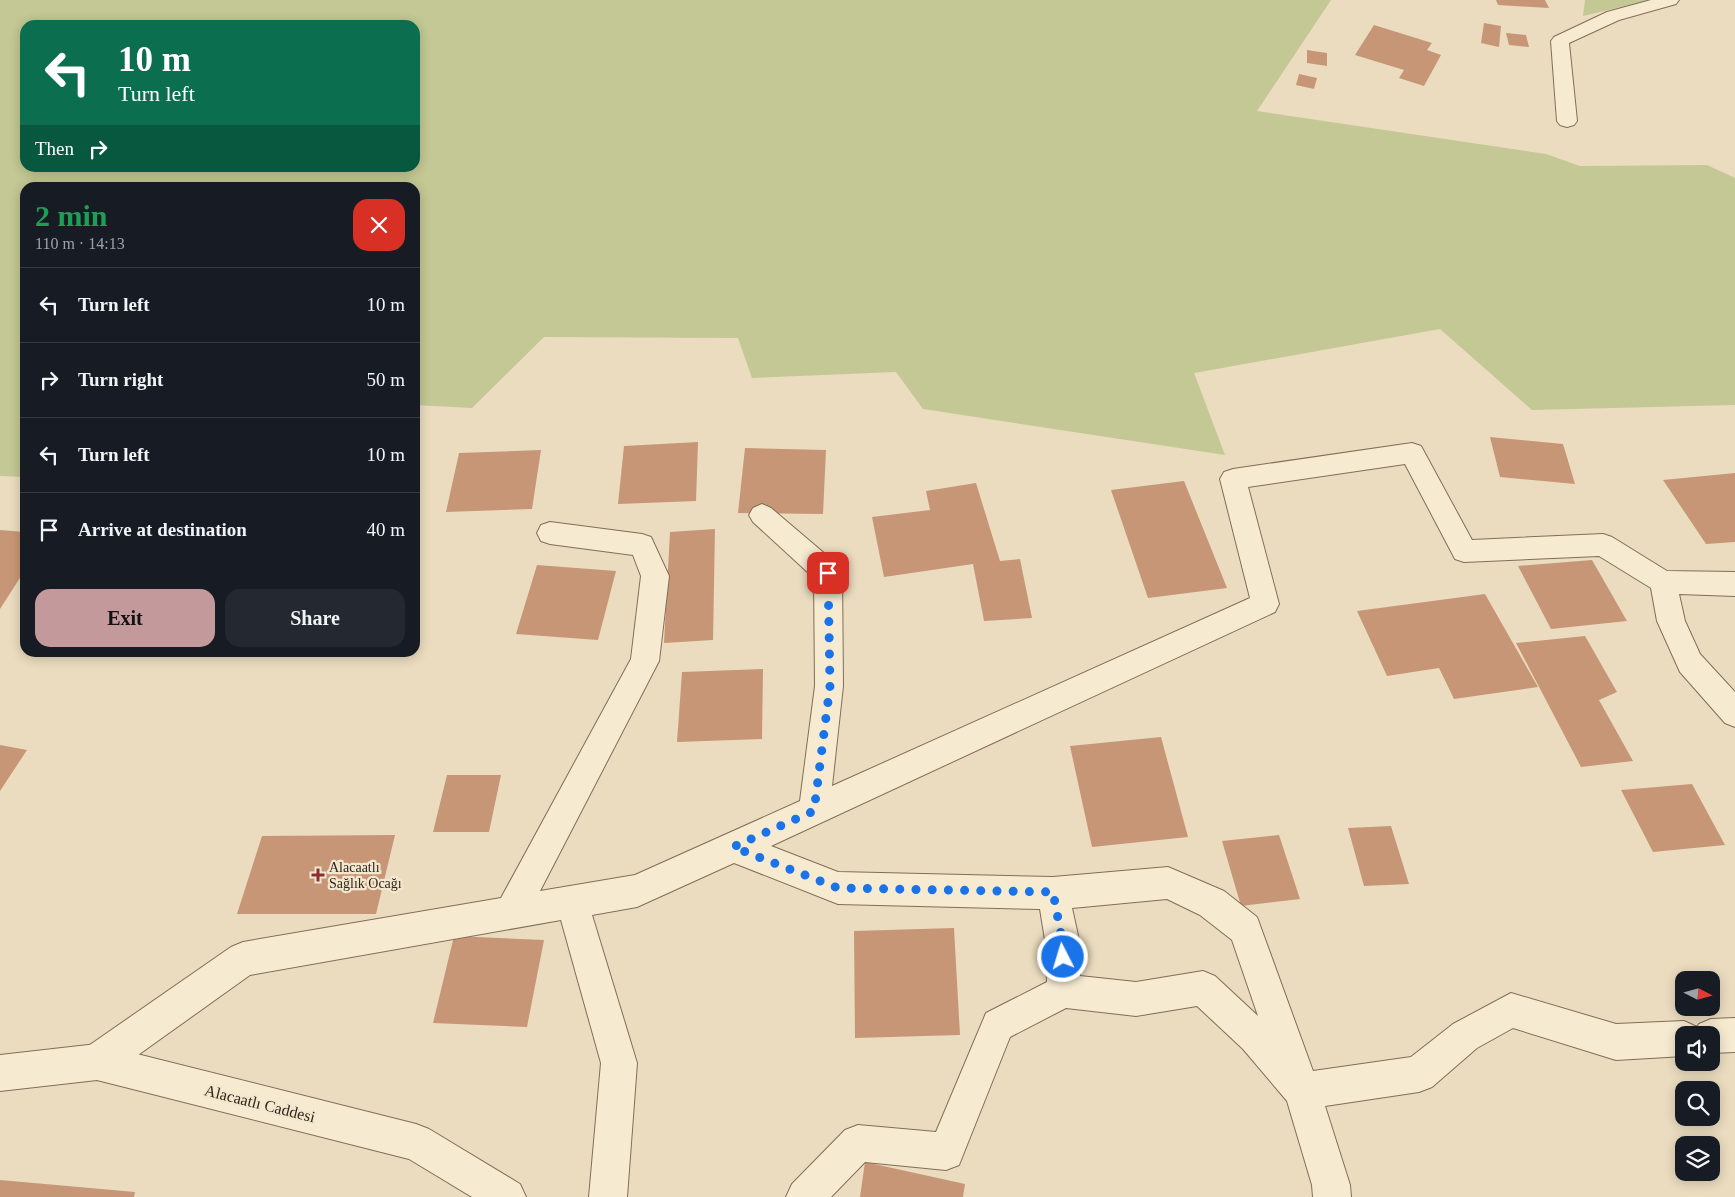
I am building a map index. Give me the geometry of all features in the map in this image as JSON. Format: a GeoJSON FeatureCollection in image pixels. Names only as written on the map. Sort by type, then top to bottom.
{"type":"FeatureCollection","features":[{"type":"Feature","properties":{"kind":"street"},"geometry":{"type":"LineString","coordinates":[[1567,121],[1560,41],[1613,16],[1670,0]]}},
{"type":"Feature","properties":{"kind":"street"},"geometry":{"type":"LineString","coordinates":[[97,1062],[243,959],[638,891],[1265,604],[1233,479],[1412,453],[1464,551],[1602,545],[1664,582],[1735,584]]}},
{"type":"Feature","properties":{"kind":"street"},"geometry":{"type":"LineString","coordinates":[[762,515],[828,573],[830,686],[814,811]]}},
{"type":"Feature","properties":{"kind":"street"},"geometry":{"type":"LineString","coordinates":[[512,913],[645,661],[656,576],[642,545],[550,533]]}},
{"type":"Feature","properties":{"kind":"street"},"geometry":{"type":"LineString","coordinates":[[1664,582],[1671,621],[1690,663],[1735,713]]}},
{"type":"Feature","properties":{"kind":"street"},"geometry":{"type":"LineString","coordinates":[[733,847],[838,888],[1053,892],[1168,883],[1212,903],[1245,929],[1302,1090],[1331,1185],[1332,1197]]}},
{"type":"Feature","properties":{"kind":"street"},"geometry":{"type":"LineString","coordinates":[[1053,892],[1062,940],[1064,991]]}},
{"type":"Feature","properties":{"kind":"street"},"geometry":{"type":"LineString","coordinates":[[572,902],[619,1063],[608,1197]]}},
{"type":"Feature","properties":{"kind":"street"},"geometry":{"type":"LineString","coordinates":[[805,1197],[858,1143],[946,1152],[998,1025],[1064,991],[1136,999],[1203,988],[1255,1037],[1302,1090]]}},
{"type":"Feature","properties":{"kind":"street"},"geometry":{"type":"LineString","coordinates":[[1302,1090],[1418,1074],[1465,1036],[1511,1010],[1616,1042],[1675,1039]]}},
{"type":"Feature","properties":{"kind":"street"},"geometry":{"type":"LineString","coordinates":[[1720,1036],[1735,1035]]}},
{"type":"Feature","properties":{"kind":"street","name":"Alacaatlı Caddesi"},"geometry":{"type":"LineString","coordinates":[[0,1073],[97,1062],[416,1142],[506,1197]]}},
{"type":"Feature","properties":{"kind":"green space"},"geometry":{"type":"Polygon","coordinates":[[[0,0],[1331,0],[1257,111],[1546,154],[1580,166],[1707,165],[1735,178],[1735,405],[1532,410],[1440,329],[1194,373],[1225,455],[923,409],[896,372],[752,378],[738,338],[544,337],[472,408],[420,405],[420,182],[20,182],[20,477],[0,476],[0,0]]]}},
{"type":"Feature","properties":{"kind":"green space"},"geometry":{"type":"Polygon","coordinates":[[[1585,0],[1650,0],[1583,16],[1585,0]]]}},
{"type":"Feature","properties":{"kind":"building"},"geometry":{"type":"Polygon","coordinates":[[[1496,0],[1545,0],[1549,8],[1498,5],[1496,0]]]}},
{"type":"Feature","properties":{"kind":"building"},"geometry":{"type":"Polygon","coordinates":[[[1484,23],[1501,26],[1499,47],[1481,43],[1484,23]]]}},
{"type":"Feature","properties":{"kind":"building"},"geometry":{"type":"Polygon","coordinates":[[[1374,25],[1432,43],[1427,50],[1441,55],[1424,86],[1399,78],[1404,70],[1355,55],[1374,25]]]}},
{"type":"Feature","properties":{"kind":"building"},"geometry":{"type":"Polygon","coordinates":[[[1506,33],[1526,35],[1529,47],[1509,45],[1506,33]]]}},
{"type":"Feature","properties":{"kind":"building"},"geometry":{"type":"Polygon","coordinates":[[[1307,50],[1327,53],[1327,66],[1307,63],[1307,50]]]}},
{"type":"Feature","properties":{"kind":"building"},"geometry":{"type":"Polygon","coordinates":[[[1299,74],[1317,78],[1314,89],[1296,85],[1299,74]]]}},
{"type":"Feature","properties":{"kind":"building"},"geometry":{"type":"Polygon","coordinates":[[[1490,437],[1563,444],[1575,484],[1500,477],[1490,437]]]}},
{"type":"Feature","properties":{"kind":"building"},"geometry":{"type":"Polygon","coordinates":[[[698,442],[696,501],[618,504],[624,446],[698,442]]]}},
{"type":"Feature","properties":{"kind":"building"},"geometry":{"type":"Polygon","coordinates":[[[745,448],[826,450],[823,514],[738,513],[745,448]]]}},
{"type":"Feature","properties":{"kind":"building"},"geometry":{"type":"Polygon","coordinates":[[[541,450],[532,509],[446,512],[459,453],[541,450]]]}},
{"type":"Feature","properties":{"kind":"building"},"geometry":{"type":"Polygon","coordinates":[[[1735,473],[1735,542],[1706,544],[1663,480],[1735,473]]]}},
{"type":"Feature","properties":{"kind":"building"},"geometry":{"type":"Polygon","coordinates":[[[1184,481],[1227,588],[1148,598],[1111,490],[1184,481]]]}},
{"type":"Feature","properties":{"kind":"building"},"geometry":{"type":"Polygon","coordinates":[[[976,483],[1000,561],[1020,559],[1032,618],[984,621],[973,564],[884,577],[872,517],[930,510],[926,491],[976,483]]]}},
{"type":"Feature","properties":{"kind":"building"},"geometry":{"type":"Polygon","coordinates":[[[715,529],[713,640],[664,643],[670,532],[715,529]]]}},
{"type":"Feature","properties":{"kind":"building"},"geometry":{"type":"Polygon","coordinates":[[[0,530],[20,532],[20,578],[0,609],[0,530]]]}},
{"type":"Feature","properties":{"kind":"building"},"geometry":{"type":"Polygon","coordinates":[[[1592,560],[1627,621],[1551,629],[1518,566],[1592,560]]]}},
{"type":"Feature","properties":{"kind":"building"},"geometry":{"type":"Polygon","coordinates":[[[537,565],[616,571],[598,640],[516,634],[537,565]]]}},
{"type":"Feature","properties":{"kind":"building"},"geometry":{"type":"Polygon","coordinates":[[[1485,594],[1538,687],[1454,699],[1439,668],[1387,676],[1357,611],[1485,594]]]}},
{"type":"Feature","properties":{"kind":"building"},"geometry":{"type":"Polygon","coordinates":[[[1585,636],[1617,692],[1599,700],[1633,761],[1581,767],[1516,643],[1585,636]]]}},
{"type":"Feature","properties":{"kind":"building"},"geometry":{"type":"Polygon","coordinates":[[[763,669],[762,739],[677,742],[682,672],[763,669]]]}},
{"type":"Feature","properties":{"kind":"building"},"geometry":{"type":"Polygon","coordinates":[[[1161,737],[1188,837],[1092,847],[1070,746],[1161,737]]]}},
{"type":"Feature","properties":{"kind":"building"},"geometry":{"type":"Polygon","coordinates":[[[0,745],[27,750],[0,791],[0,745]]]}},
{"type":"Feature","properties":{"kind":"building"},"geometry":{"type":"Polygon","coordinates":[[[447,775],[501,775],[489,832],[433,832],[447,775]]]}},
{"type":"Feature","properties":{"kind":"building"},"geometry":{"type":"Polygon","coordinates":[[[1692,784],[1725,845],[1653,852],[1621,790],[1692,784]]]}},
{"type":"Feature","properties":{"kind":"building"},"geometry":{"type":"Polygon","coordinates":[[[1391,826],[1409,884],[1364,886],[1348,828],[1391,826]]]}},
{"type":"Feature","properties":{"kind":"building","name":"Alacaatlı Sağlık Ocağı"},"geometry":{"type":"Polygon","coordinates":[[[395,835],[376,914],[237,914],[262,836],[395,835]]]}},
{"type":"Feature","properties":{"kind":"building"},"geometry":{"type":"Polygon","coordinates":[[[1279,835],[1300,899],[1241,906],[1222,841],[1279,835]]]}},
{"type":"Feature","properties":{"kind":"building"},"geometry":{"type":"Polygon","coordinates":[[[954,928],[960,1035],[855,1038],[854,931],[954,928]]]}},
{"type":"Feature","properties":{"kind":"building"},"geometry":{"type":"Polygon","coordinates":[[[454,936],[544,940],[527,1027],[433,1023],[454,936]]]}},
{"type":"Feature","properties":{"kind":"building"},"geometry":{"type":"Polygon","coordinates":[[[865,1162],[965,1184],[963,1197],[860,1197],[865,1162]]]}},
{"type":"Feature","properties":{"kind":"building"},"geometry":{"type":"Polygon","coordinates":[[[0,1180],[135,1192],[134,1197],[0,1197],[0,1180]]]}},
{"type":"Feature","properties":{"kind":"place","name":"Alacaatlı Sağlık Ocağı"},"geometry":{"type":"Point","coordinates":[318,875]}},
{"type":"Feature","properties":{"kind":"route"},"geometry":{"type":"LineString","coordinates":[[828,573],[830,686],[814,811],[733,847],[838,888],[1053,892],[1062,940],[1063,957]]}}]}
